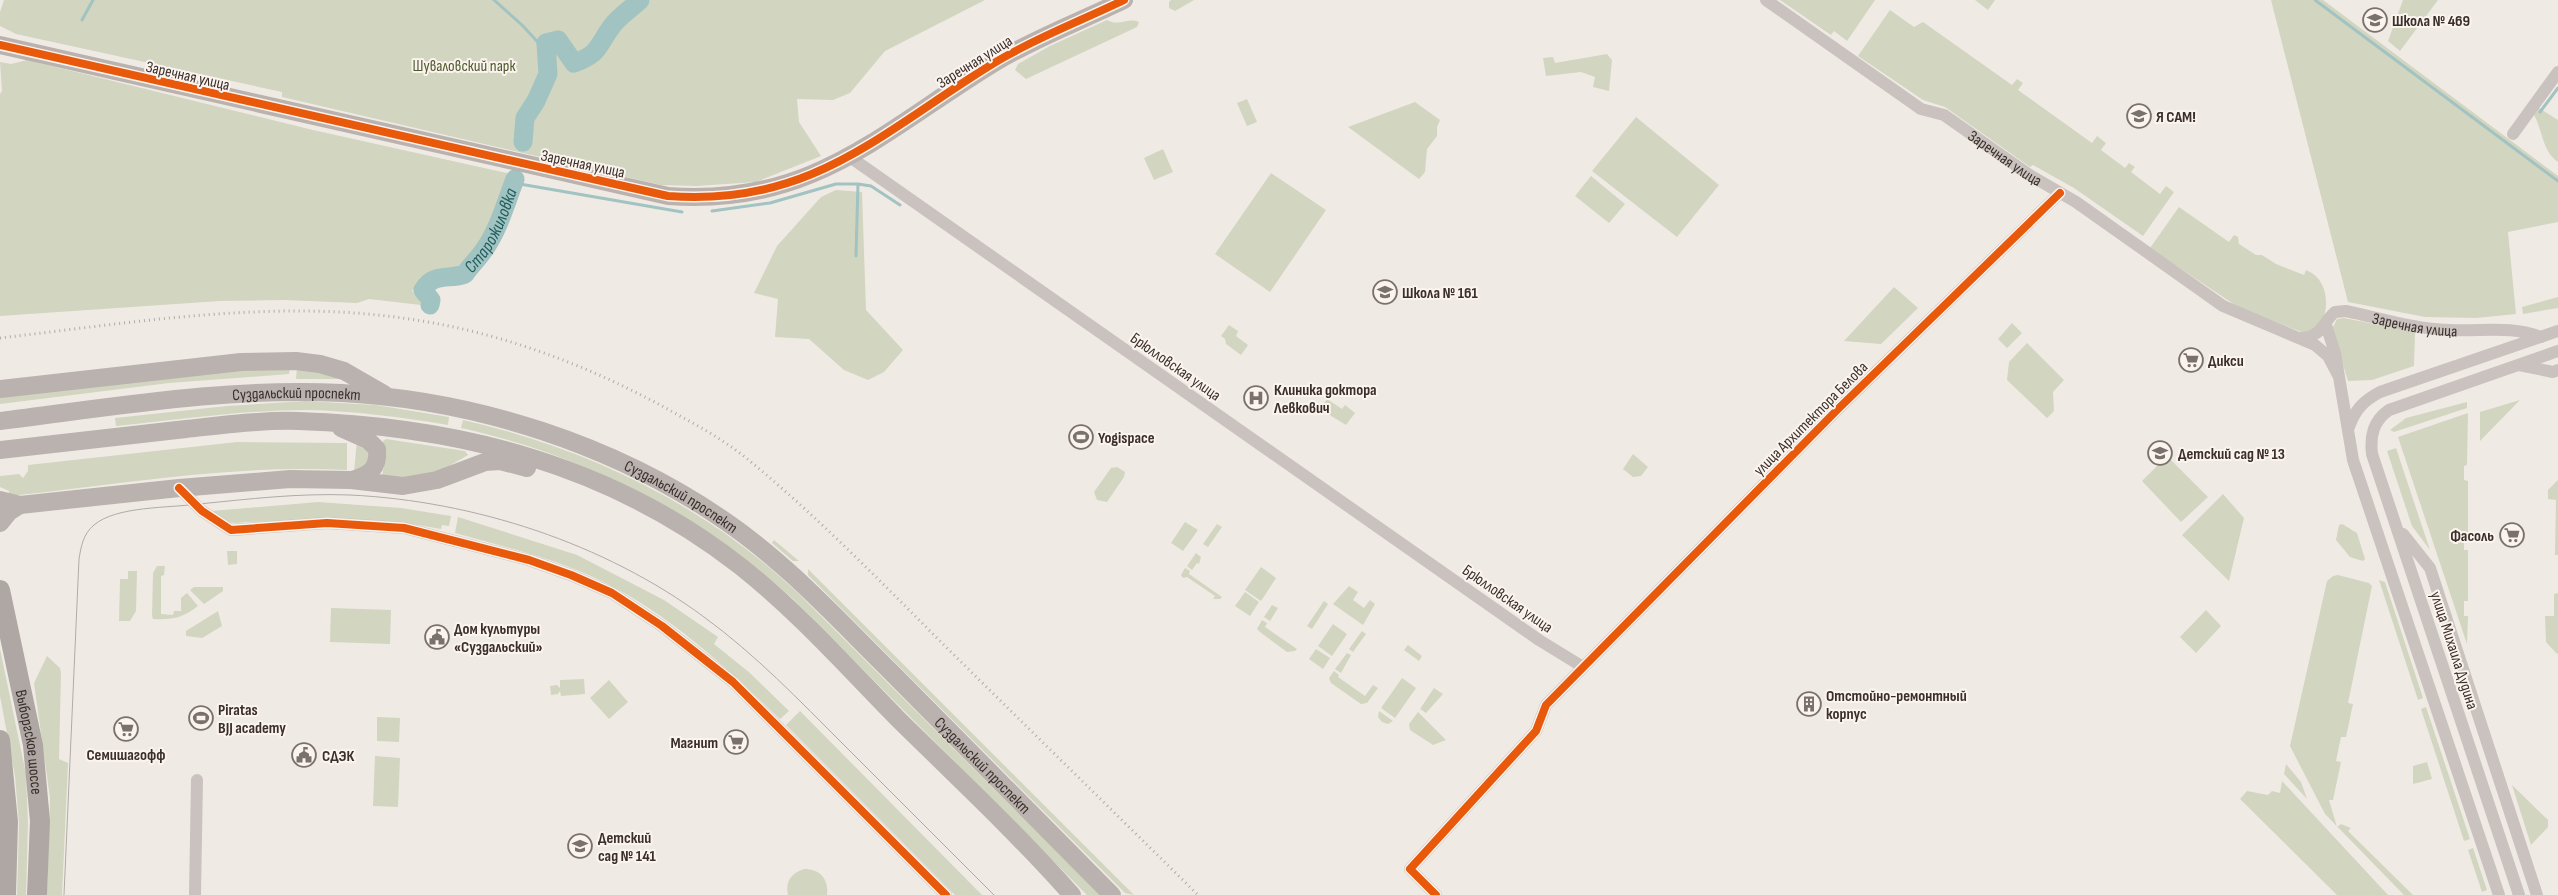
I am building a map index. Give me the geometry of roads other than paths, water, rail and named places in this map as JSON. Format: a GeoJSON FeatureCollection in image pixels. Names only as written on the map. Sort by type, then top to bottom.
{"type":"FeatureCollection","features":[{"type":"Feature","properties":{"kind":"main road","name":"Заречная улица"},"geometry":{"type":"LineString","coordinates":[[0,45],[668,196],[702,198],[731,196],[807,178],[850,157],[995,62],[1030,43],[1124,0]]}},
{"type":"Feature","properties":{"kind":"main road"},"geometry":{"type":"LineString","coordinates":[[0,389],[241,362],[296,361],[320,364],[344,371],[389,397]]}},
{"type":"Feature","properties":{"kind":"main road","name":"Суздальский проспект"},"geometry":{"type":"LineString","coordinates":[[0,421],[112,407],[268,393],[344,393],[389,397],[480,414],[570,441],[650,478],[725,521],[798,580],[1112,895]]}},
{"type":"Feature","properties":{"kind":"main road"},"geometry":{"type":"LineString","coordinates":[[325,422],[368,440],[377,449],[376,465],[372,471],[366,476],[351,480]]}},
{"type":"Feature","properties":{"kind":"main road","name":"Суздальский проспект"},"geometry":{"type":"LineString","coordinates":[[0,450],[242,423],[325,422],[374,426],[474,441],[571,471],[622,494],[680,525],[716,549],[763,585],[842,661],[1071,894]]}},
{"type":"Feature","properties":{"kind":"main road"},"geometry":{"type":"LineString","coordinates":[[0,500],[20,505],[179,488],[290,479],[351,480],[383,485],[419,484],[470,466],[500,461],[528,468],[571,471]]}},
{"type":"Feature","properties":{"kind":"main road"},"geometry":{"type":"LineString","coordinates":[[0,523],[9,512],[20,505]]}},
{"type":"Feature","properties":{"kind":"main road","name":"Выборгское шоссе"},"geometry":{"type":"LineString","coordinates":[[0,590],[33,745],[40,821],[37,895]]}},
{"type":"Feature","properties":{"kind":"main road","name":"Выборгское шоссе"},"geometry":{"type":"LineString","coordinates":[[0,740],[8,822],[6,895]]}},
{"type":"Feature","properties":{"kind":"street","name":"Заречная улица"},"geometry":{"type":"LineString","coordinates":[[1766,0],[1921,109],[1944,114],[2223,306],[2315,345],[2328,356],[2338,375]]}},
{"type":"Feature","properties":{"kind":"street"},"geometry":{"type":"LineString","coordinates":[[2513,134],[2558,72]]}},
{"type":"Feature","properties":{"kind":"street","name":"Брюлловская улица"},"geometry":{"type":"LineString","coordinates":[[850,157],[1539,640],[1583,667]]}},
{"type":"Feature","properties":{"kind":"street","name":"улица Архитектора Белова"},"geometry":{"type":"LineString","coordinates":[[1436,895],[1410,869],[1536,730],[1546,705],[1838,409],[2060,193]]}},
{"type":"Feature","properties":{"kind":"street","name":"Заречная улица"},"geometry":{"type":"LineString","coordinates":[[2301,338],[2310,338],[2326,325],[2335,312],[2346,311],[2426,328],[2449,330],[2522,330],[2541,337]]}},
{"type":"Feature","properties":{"kind":"street"},"geometry":{"type":"LineString","coordinates":[[2326,325],[2338,375],[2354,460],[2379,540],[2499,895]]}},
{"type":"Feature","properties":{"kind":"street"},"geometry":{"type":"LineString","coordinates":[[2348,430],[2358,407],[2374,395],[2558,331]]}},
{"type":"Feature","properties":{"kind":"street"},"geometry":{"type":"LineString","coordinates":[[2519,365],[2558,351]]}},
{"type":"Feature","properties":{"kind":"street"},"geometry":{"type":"LineString","coordinates":[[2519,365],[2553,372],[2558,370]]}},
{"type":"Feature","properties":{"kind":"street","name":"улица Михаила Дудина"},"geometry":{"type":"LineString","coordinates":[[2519,365],[2389,410],[2380,416],[2373,428],[2370,441],[2372,454],[2519,895]]}},
{"type":"Feature","properties":{"kind":"street"},"geometry":{"type":"LineString","coordinates":[[179,488],[202,510],[231,530],[327,523],[404,528],[529,560],[571,575],[612,593],[662,626],[733,682],[946,895]]}},
{"type":"Feature","properties":{"kind":"street"},"geometry":{"type":"LineString","coordinates":[[2398,529],[2430,568],[2537,895]]}},
{"type":"Feature","properties":{"kind":"street"},"geometry":{"type":"LineString","coordinates":[[194,895],[197,780]]}},
{"type":"Feature","properties":{"kind":"water"},"geometry":{"type":"Polygon","coordinates":[[[426,284],[426,290],[434,299],[432,306],[428,305],[428,299],[420,293],[426,284]]]}},
{"type":"Feature","properties":{"kind":"waterway"},"geometry":{"type":"LineString","coordinates":[[82,20],[93,0]]}},
{"type":"Feature","properties":{"kind":"waterway"},"geometry":{"type":"LineString","coordinates":[[494,0],[522,25],[547,52]]}},
{"type":"Feature","properties":{"kind":"waterway","name":"Старожиловка"},"geometry":{"type":"LineString","coordinates":[[523,142],[525,118],[536,101],[548,74],[546,43],[558,40],[574,63],[582,60],[597,49],[615,22],[640,0]]}},
{"type":"Feature","properties":{"kind":"waterway"},"geometry":{"type":"LineString","coordinates":[[2315,0],[2558,181]]}},
{"type":"Feature","properties":{"kind":"waterway"},"geometry":{"type":"LineString","coordinates":[[2540,112],[2558,88]]}},
{"type":"Feature","properties":{"kind":"waterway","name":"Старожиловка"},"geometry":{"type":"LineString","coordinates":[[430,305],[431,300],[423,290],[427,284],[437,279],[465,274],[482,253],[494,233],[515,179]]}},
{"type":"Feature","properties":{"kind":"waterway"},"geometry":{"type":"LineString","coordinates":[[514,183],[682,212]]}},
{"type":"Feature","properties":{"kind":"waterway"},"geometry":{"type":"LineString","coordinates":[[712,211],[770,203],[836,184],[858,184]]}},
{"type":"Feature","properties":{"kind":"waterway"},"geometry":{"type":"LineString","coordinates":[[856,256],[858,184],[871,186],[900,205]]}},
{"type":"Feature","properties":{"kind":"tram line"},"geometry":{"type":"LineString","coordinates":[[64,895],[79,559],[87,532],[104,519],[129,511],[312,495],[350,495],[397,499],[444,506],[490,517],[536,530],[581,547],[665,591],[704,617],[777,678],[994,895]]}},
{"type":"Feature","properties":{"kind":"railway"},"geometry":{"type":"LineString","coordinates":[[0,338],[201,315],[302,311],[352,313],[402,318],[475,332],[546,354],[614,382],[717,437],[743,455],[777,484],[851,552],[1198,895]]}},
{"type":"Feature","properties":{"kind":"place","name":"Школа № 469"},"geometry":{"type":"Point","coordinates":[2375,20]}},
{"type":"Feature","properties":{"kind":"place","name":"Я САМ!"},"geometry":{"type":"Point","coordinates":[2139,116]}},
{"type":"Feature","properties":{"kind":"place","name":"Школа № 161"},"geometry":{"type":"Point","coordinates":[1385,292]}},
{"type":"Feature","properties":{"kind":"place","name":"Дикси"},"geometry":{"type":"Point","coordinates":[2191,360]}},
{"type":"Feature","properties":{"kind":"place","name":"Клиника доктора Левкович"},"geometry":{"type":"Point","coordinates":[1256,398]}},
{"type":"Feature","properties":{"kind":"place","name":"Yogispace"},"geometry":{"type":"Point","coordinates":[1081,437]}},
{"type":"Feature","properties":{"kind":"place","name":"Детский сад № 13"},"geometry":{"type":"Point","coordinates":[2160,453]}},
{"type":"Feature","properties":{"kind":"place","name":"Фасоль"},"geometry":{"type":"Point","coordinates":[2512,535]}},
{"type":"Feature","properties":{"kind":"place","name":"Дом культуры «Суздальский»"},"geometry":{"type":"Point","coordinates":[437,637]}},
{"type":"Feature","properties":{"kind":"place","name":"Отстойно-ремонтный корпус"},"geometry":{"type":"Point","coordinates":[1809,704]}},
{"type":"Feature","properties":{"kind":"place","name":"Piratas BJJ academy"},"geometry":{"type":"Point","coordinates":[201,718]}},
{"type":"Feature","properties":{"kind":"place","name":"Семишагофф"},"geometry":{"type":"Point","coordinates":[126,729]}},
{"type":"Feature","properties":{"kind":"place","name":"Магнит"},"geometry":{"type":"Point","coordinates":[736,742]}},
{"type":"Feature","properties":{"kind":"place","name":"СДЭК"},"geometry":{"type":"Point","coordinates":[304,755]}},
{"type":"Feature","properties":{"kind":"place","name":"Детский сад № 141"},"geometry":{"type":"Point","coordinates":[580,846]}},
{"type":"Feature","properties":{"kind":"park label","name":"Шуваловский парк"},"geometry":{"type":"Point","coordinates":[464,65]}}]}
